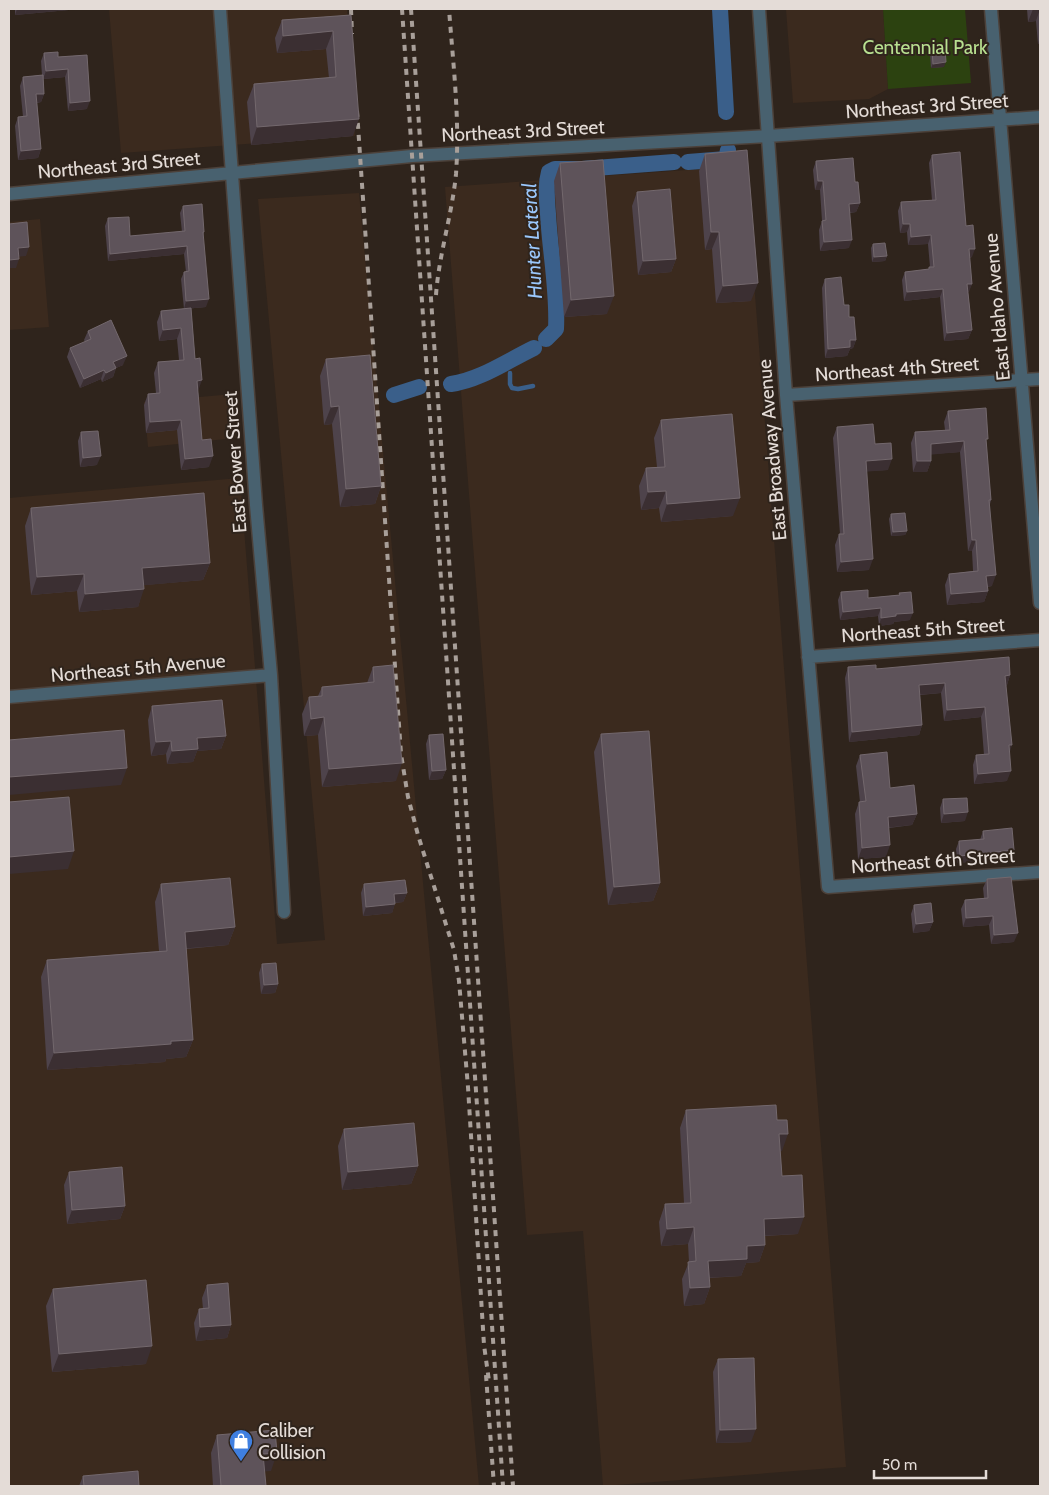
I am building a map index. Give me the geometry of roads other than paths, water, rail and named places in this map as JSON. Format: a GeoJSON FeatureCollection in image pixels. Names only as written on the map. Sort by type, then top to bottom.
{"type":"FeatureCollection","features":[{"type":"Feature","properties":{"kind":"street","name":"East Bower Street"},"geometry":{"type":"LineString","coordinates":[[220,9],[256,505],[271,675],[284,912]]}},
{"type":"Feature","properties":{"kind":"street","name":"East Broadway Avenue"},"geometry":{"type":"LineString","coordinates":[[759,9],[786,395],[828,887]]}},
{"type":"Feature","properties":{"kind":"street","name":"East Idaho Avenue"},"geometry":{"type":"LineString","coordinates":[[991,9],[1040,603]]}},
{"type":"Feature","properties":{"kind":"street","name":"Northeast 3rd Street"},"geometry":{"type":"LineString","coordinates":[[9,194],[412,156],[768,136],[1040,117]]}},
{"type":"Feature","properties":{"kind":"street","name":"Northeast 4th Street"},"geometry":{"type":"LineString","coordinates":[[786,395],[1040,379]]}},
{"type":"Feature","properties":{"kind":"street","name":"Northeast 5th Street"},"geometry":{"type":"LineString","coordinates":[[808,657],[1040,640]]}},
{"type":"Feature","properties":{"kind":"street","name":"Northeast 5th Avenue"},"geometry":{"type":"LineString","coordinates":[[9,697],[271,675]]}},
{"type":"Feature","properties":{"kind":"street","name":"Northeast 6th Street"},"geometry":{"type":"LineString","coordinates":[[828,887],[1040,872]]}},
{"type":"Feature","properties":{"kind":"waterway","name":"Hunter Lateral"},"geometry":{"type":"LineString","coordinates":[[720,9],[726,112]]}},
{"type":"Feature","properties":{"kind":"waterway","name":"Hunter Lateral"},"geometry":{"type":"LineString","coordinates":[[688,162],[726,159],[728,150]]}},
{"type":"Feature","properties":{"kind":"waterway","name":"Hunter Lateral"},"geometry":{"type":"LineString","coordinates":[[546,339],[556,329],[555,286],[547,198],[549,172],[555,169],[582,169],[674,162]]}},
{"type":"Feature","properties":{"kind":"waterway","name":"Hunter Lateral"},"geometry":{"type":"LineString","coordinates":[[451,384],[472,379],[534,348]]}},
{"type":"Feature","properties":{"kind":"waterway"},"geometry":{"type":"LineString","coordinates":[[510,373],[512,388],[518,389],[533,386]]}},
{"type":"Feature","properties":{"kind":"waterway","name":"Hunter Lateral"},"geometry":{"type":"LineString","coordinates":[[394,395],[419,387]]}},
{"type":"Feature","properties":{"kind":"railway"},"geometry":{"type":"LineString","coordinates":[[351,9],[352,34]]}},
{"type":"Feature","properties":{"kind":"railway"},"geometry":{"type":"LineString","coordinates":[[402,9],[503,1486]]}},
{"type":"Feature","properties":{"kind":"railway"},"geometry":{"type":"LineString","coordinates":[[411,9],[513,1486]]}},
{"type":"Feature","properties":{"kind":"railway"},"geometry":{"type":"LineString","coordinates":[[436,295],[454,189],[457,153],[456,91],[449,9]]}},
{"type":"Feature","properties":{"kind":"railway"},"geometry":{"type":"LineString","coordinates":[[357,111],[401,754],[408,797],[454,950],[459,981],[468,1087],[484,1345],[489,1381]]}},
{"type":"Feature","properties":{"kind":"railway"},"geometry":{"type":"LineString","coordinates":[[486,1375],[494,1486]]}},
{"type":"Feature","properties":{"kind":"place","name":"Caliber Collision"},"geometry":{"type":"Point","coordinates":[241,1462]}},
{"type":"Feature","properties":{"kind":"park label","name":"Centennial Park"},"geometry":{"type":"Point","coordinates":[925,47]}}]}
